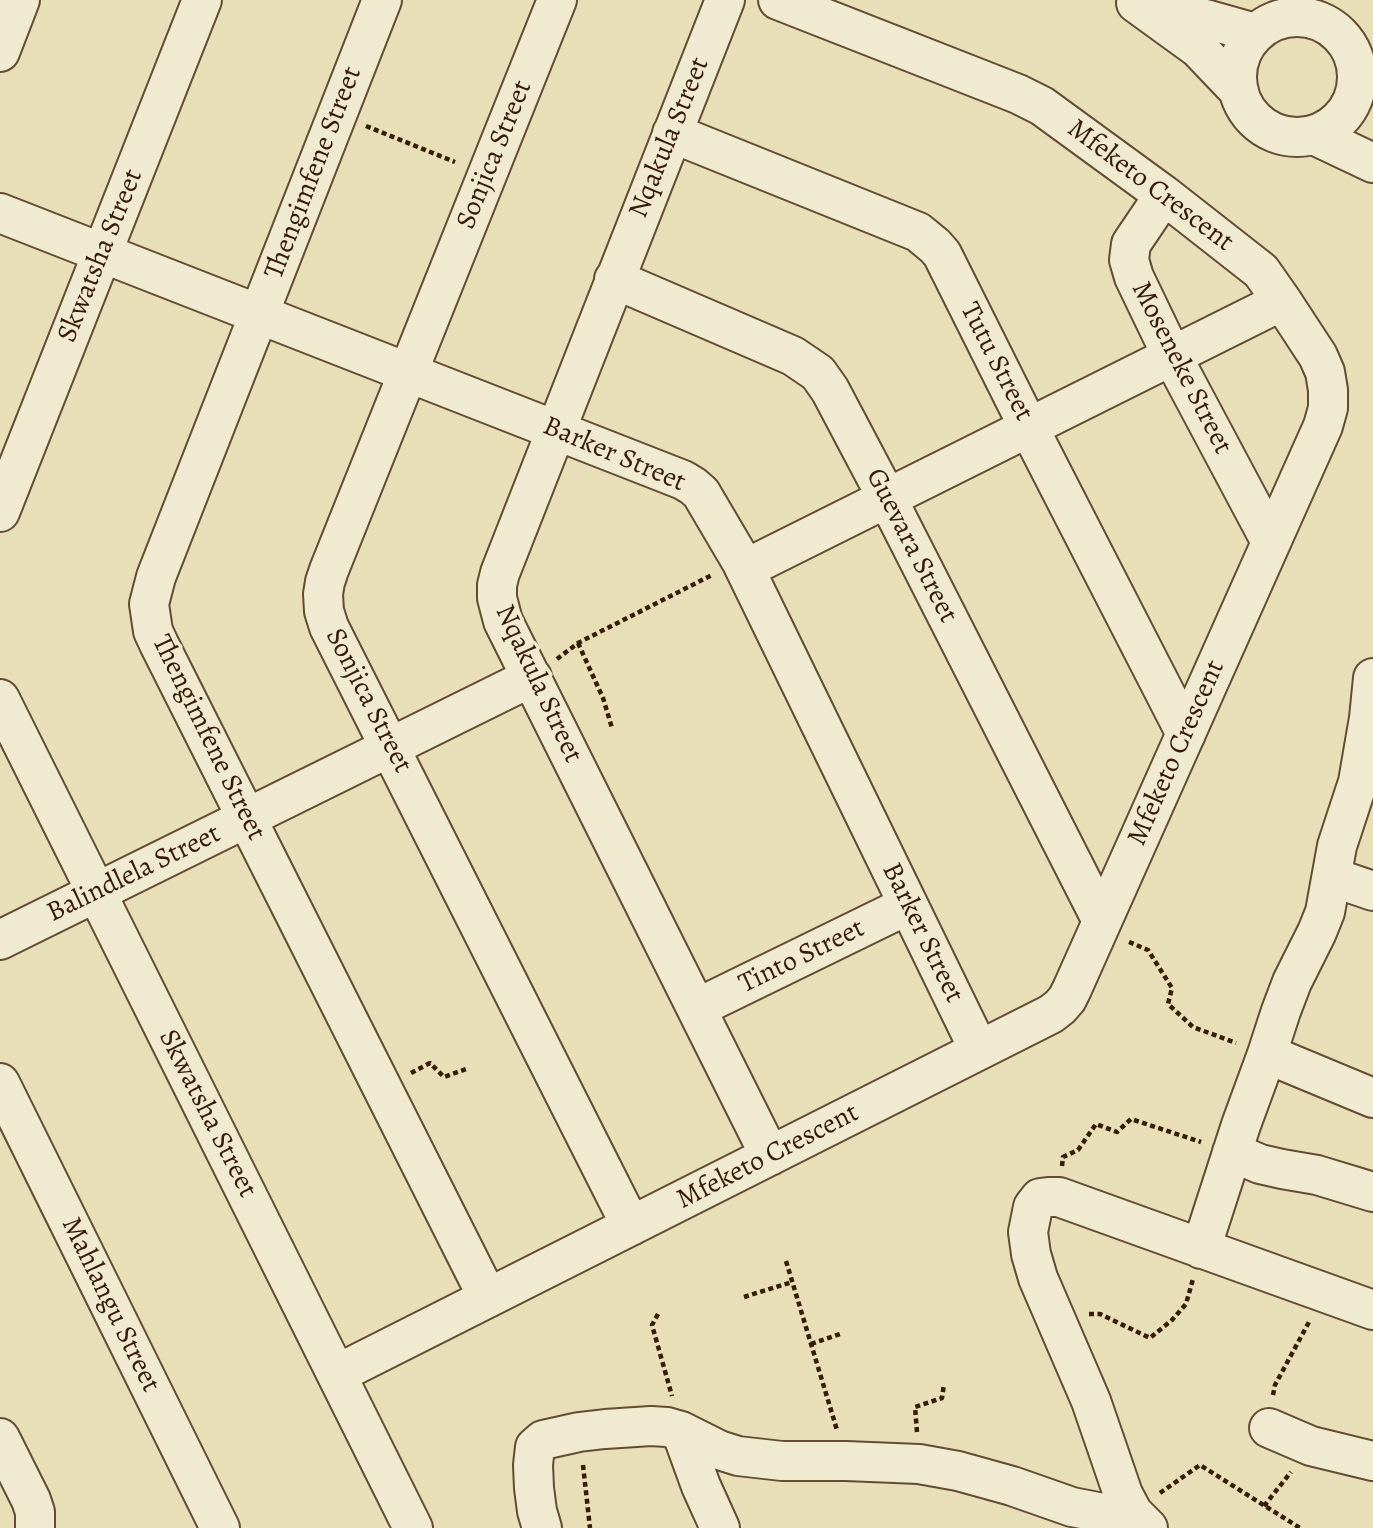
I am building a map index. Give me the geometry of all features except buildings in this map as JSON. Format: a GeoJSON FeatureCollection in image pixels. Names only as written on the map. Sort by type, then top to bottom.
{"type":"FeatureCollection","features":[{"type":"Feature","properties":{"kind":"street"},"geometry":{"type":"LineString","coordinates":[[0,52],[20,0]]}},
{"type":"Feature","properties":{"kind":"street","name":"Skwatsha Street"},"geometry":{"type":"LineString","coordinates":[[0,512],[12,445],[102,253],[202,0]]}},
{"type":"Feature","properties":{"kind":"street","name":"Thengimfene Street"},"geometry":{"type":"LineString","coordinates":[[382,0],[156,577],[149,604],[153,631],[159,644],[488,1298]]}},
{"type":"Feature","properties":{"kind":"street","name":"Sonjica Street"},"geometry":{"type":"LineString","coordinates":[[557,0],[325,582],[324,611],[329,627],[631,1226]]}},
{"type":"Feature","properties":{"kind":"street","name":"Nqakula Street"},"geometry":{"type":"LineString","coordinates":[[725,0],[500,573],[497,598],[503,621],[770,1156]]}},
{"type":"Feature","properties":{"kind":"street","name":"Mfeketo Crescent"},"geometry":{"type":"LineString","coordinates":[[337,1374],[1051,1014],[1060,1007],[1072,989],[1101,925],[1323,426],[1328,408],[1325,372],[1318,356],[1282,301],[1261,271],[1164,195],[1042,106],[1018,94],[778,0]]}},
{"type":"Feature","properties":{"kind":"street"},"geometry":{"type":"LineString","coordinates":[[1132,1],[1209,20],[1264,20],[1273,22],[1295,16],[1319,20],[1334,16],[1365,83],[1356,91],[1343,117],[1332,126],[1314,135],[1295,137],[1276,134],[1259,124],[1247,109],[1239,91],[1237,71],[1243,50],[1264,20]]}},
{"type":"Feature","properties":{"kind":"street"},"geometry":{"type":"LineString","coordinates":[[1132,1],[1198,48],[1239,91]]}},
{"type":"Feature","properties":{"kind":"street","name":"Tutu Street"},"geometry":{"type":"LineString","coordinates":[[672,133],[918,232],[942,254],[1186,734]]}},
{"type":"Feature","properties":{"kind":"street"},"geometry":{"type":"LineString","coordinates":[[1314,135],[1373,163]]}},
{"type":"Feature","properties":{"kind":"street","name":"Moseneke Street"},"geometry":{"type":"LineString","coordinates":[[1164,195],[1131,244],[1129,260],[1134,277],[1172,356],[1271,542]]}},
{"type":"Feature","properties":{"kind":"street","name":"Barker Street"},"geometry":{"type":"LineString","coordinates":[[0,214],[557,430],[693,486],[701,493],[743,565],[979,1050]]}},
{"type":"Feature","properties":{"kind":"street","name":"Guevara Street"},"geometry":{"type":"LineString","coordinates":[[614,279],[793,356],[818,373],[831,390],[1101,925]]}},
{"type":"Feature","properties":{"kind":"street"},"geometry":{"type":"LineString","coordinates":[[743,565],[887,498],[1282,301]]}},
{"type":"Feature","properties":{"kind":"street","name":"Balindlela Street"},"geometry":{"type":"LineString","coordinates":[[0,940],[532,677]]}},
{"type":"Feature","properties":{"kind":"street"},"geometry":{"type":"LineString","coordinates":[[1201,1249],[1281,1011],[1325,912],[1337,846],[1365,785],[1373,682]]}},
{"type":"Feature","properties":{"kind":"street","name":"Skwatsha Street"},"geometry":{"type":"LineString","coordinates":[[0,699],[414,1528]]}},
{"type":"Feature","properties":{"kind":"street"},"geometry":{"type":"LineString","coordinates":[[1332,877],[1373,891]]}},
{"type":"Feature","properties":{"kind":"street","name":"Tinto Street"},"geometry":{"type":"LineString","coordinates":[[697,1008],[908,905]]}},
{"type":"Feature","properties":{"kind":"street"},"geometry":{"type":"LineString","coordinates":[[1267,1054],[1373,1098]]}},
{"type":"Feature","properties":{"kind":"street","name":"Mahlangu Street"},"geometry":{"type":"LineString","coordinates":[[0,1083],[220,1528]]}},
{"type":"Feature","properties":{"kind":"street"},"geometry":{"type":"LineString","coordinates":[[1232,1152],[1260,1164],[1317,1175],[1373,1192]]}},
{"type":"Feature","properties":{"kind":"street"},"geometry":{"type":"LineString","coordinates":[[541,1528],[534,1488],[535,1447],[543,1440],[579,1432],[651,1426],[681,1431],[719,1450],[738,1455],[782,1461],[919,1464],[958,1471],[1120,1521],[1123,1494],[1091,1401],[1038,1278],[1031,1254],[1028,1232],[1033,1207],[1040,1198],[1059,1197],[1373,1310]]}},
{"type":"Feature","properties":{"kind":"street"},"geometry":{"type":"LineString","coordinates":[[1269,1428],[1311,1446],[1373,1461]]}},
{"type":"Feature","properties":{"kind":"street"},"geometry":{"type":"LineString","coordinates":[[681,1431],[720,1528]]}},
{"type":"Feature","properties":{"kind":"street"},"geometry":{"type":"LineString","coordinates":[[0,1438],[31,1500],[35,1512],[34,1528]]}},
{"type":"Feature","properties":{"kind":"path"},"geometry":{"type":"LineString","coordinates":[[335,119],[369,127],[454,163],[457,159],[488,172]]}},
{"type":"Feature","properties":{"kind":"path"},"geometry":{"type":"LineString","coordinates":[[532,677],[578,643],[743,565]]}},
{"type":"Feature","properties":{"kind":"path"},"geometry":{"type":"LineString","coordinates":[[578,643],[603,698],[612,727]]}},
{"type":"Feature","properties":{"kind":"path"},"geometry":{"type":"LineString","coordinates":[[1101,925],[1148,950],[1172,988],[1168,1004],[1193,1027],[1267,1054]]}},
{"type":"Feature","properties":{"kind":"path"},"geometry":{"type":"LineString","coordinates":[[383,1087],[430,1063],[444,1077],[466,1069]]}},
{"type":"Feature","properties":{"kind":"path"},"geometry":{"type":"LineString","coordinates":[[1059,1197],[1063,1157],[1078,1150],[1096,1124],[1117,1132],[1131,1119],[1232,1152]]}},
{"type":"Feature","properties":{"kind":"path"},"geometry":{"type":"LineString","coordinates":[[1054,1314],[1100,1314],[1150,1338],[1186,1304],[1201,1249]]}},
{"type":"Feature","properties":{"kind":"path"},"geometry":{"type":"LineString","coordinates":[[786,1261],[846,1461]]}},
{"type":"Feature","properties":{"kind":"path"},"geometry":{"type":"LineString","coordinates":[[744,1297],[792,1282]]}},
{"type":"Feature","properties":{"kind":"path"},"geometry":{"type":"LineString","coordinates":[[1269,1428],[1270,1403],[1275,1385],[1324,1293]]}},
{"type":"Feature","properties":{"kind":"path"},"geometry":{"type":"LineString","coordinates":[[658,1314],[652,1325],[681,1431]]}},
{"type":"Feature","properties":{"kind":"path"},"geometry":{"type":"LineString","coordinates":[[811,1344],[840,1334]]}},
{"type":"Feature","properties":{"kind":"path"},"geometry":{"type":"LineString","coordinates":[[919,1464],[915,1407],[942,1398],[944,1384]]}},
{"type":"Feature","properties":{"kind":"path"},"geometry":{"type":"LineString","coordinates":[[579,1432],[590,1528]]}},
{"type":"Feature","properties":{"kind":"path"},"geometry":{"type":"LineString","coordinates":[[1120,1521],[1200,1465],[1300,1528]]}}]}
